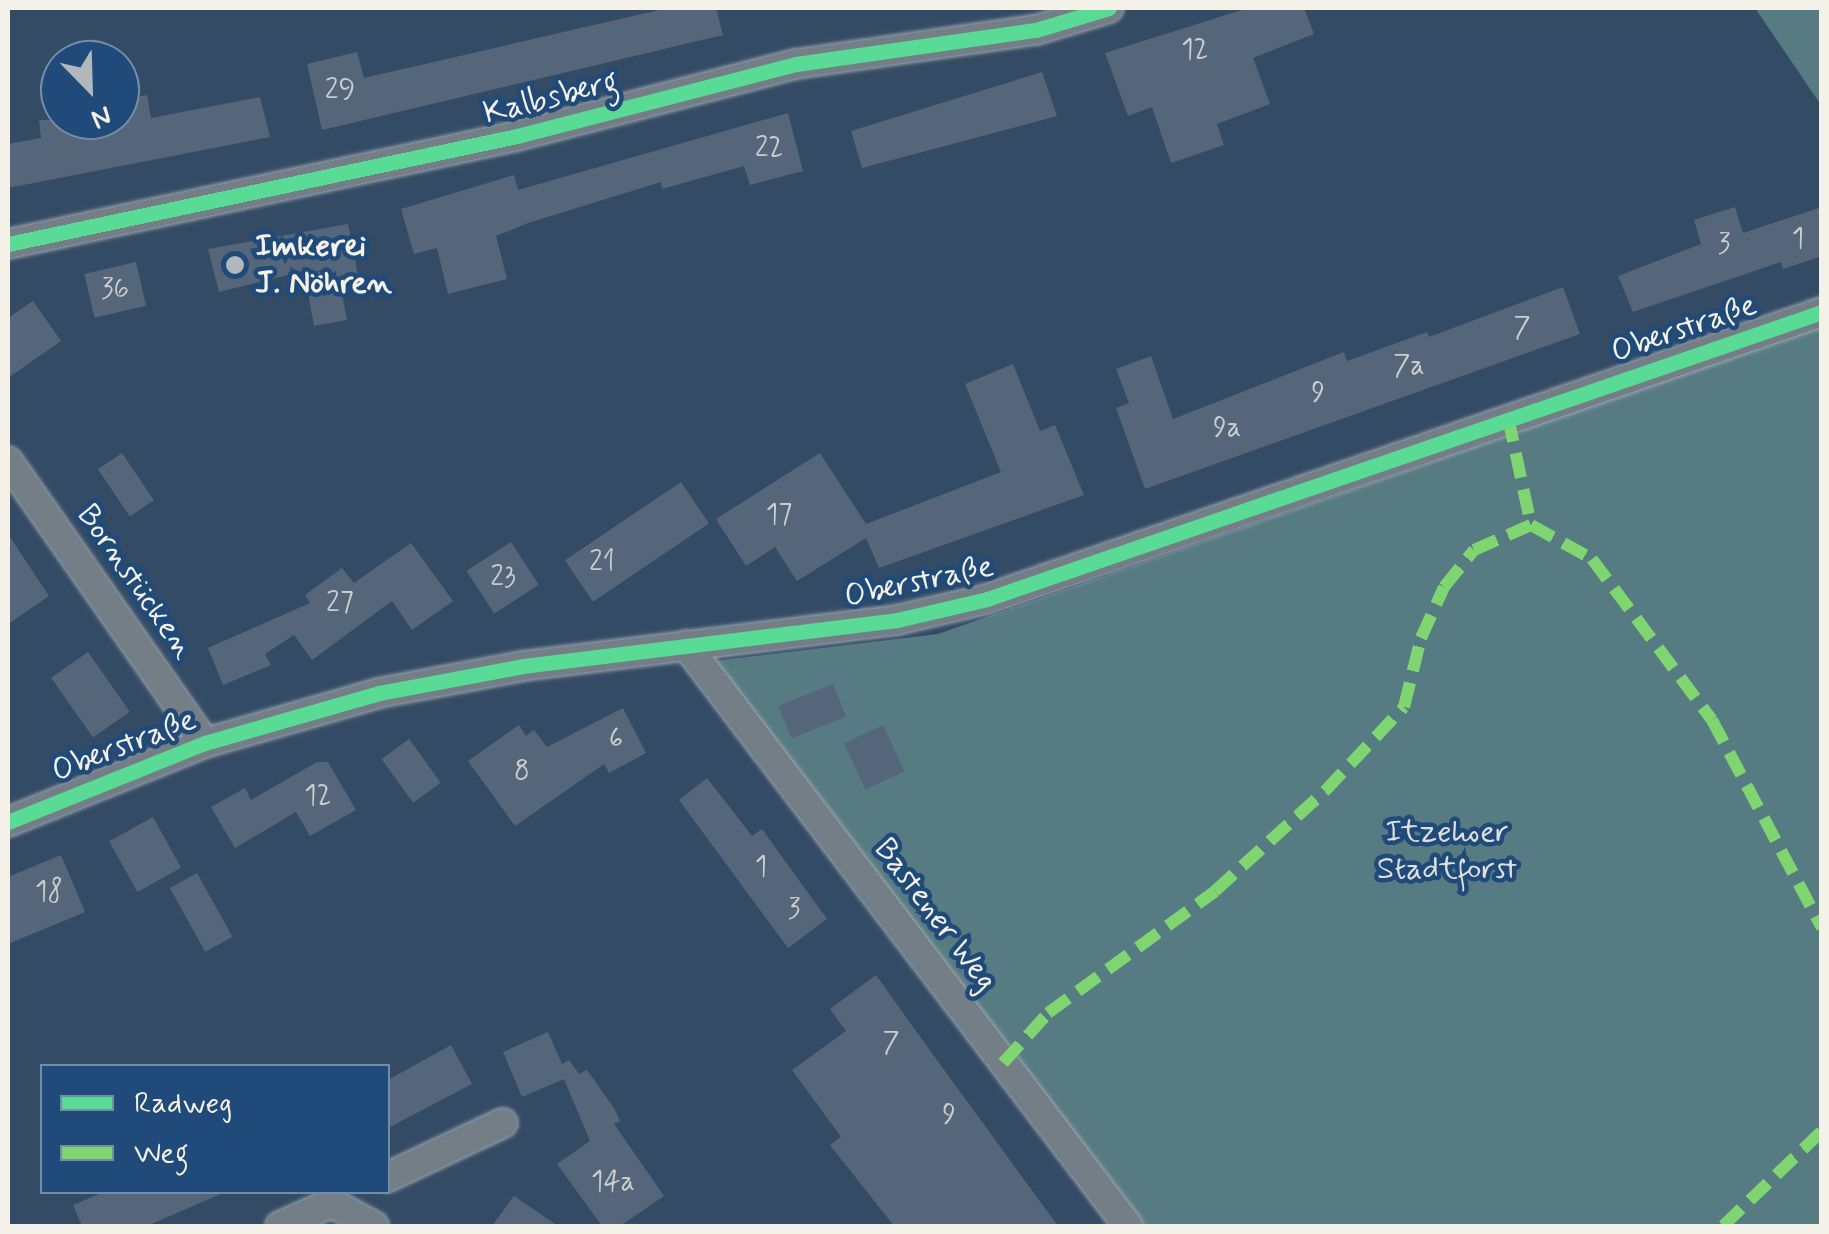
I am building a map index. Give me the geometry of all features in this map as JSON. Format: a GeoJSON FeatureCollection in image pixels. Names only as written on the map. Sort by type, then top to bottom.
{"type":"FeatureCollection","features":[{"type":"Feature","properties":{"kind":"street","name":"Kalbsberg"},"geometry":{"type":"LineString","coordinates":[[8,244],[518,136],[796,64],[1036,30],[1109,8]]}},
{"type":"Feature","properties":{"kind":"street","name":"Oberstraße"},"geometry":{"type":"LineString","coordinates":[[8,822],[205,743],[304,712],[442,680],[897,620],[987,600],[1822,312]]}},
{"type":"Feature","properties":{"kind":"street","name":"Bornstücken"},"geometry":{"type":"LineString","coordinates":[[8,461],[205,743]]}},
{"type":"Feature","properties":{"kind":"street","name":"Bastener Weg"},"geometry":{"type":"LineString","coordinates":[[686,645],[1128,1226]]}},
{"type":"Feature","properties":{"kind":"street"},"geometry":{"type":"LineString","coordinates":[[390,1176],[504,1124]]}},
{"type":"Feature","properties":{"kind":"street"},"geometry":{"type":"LineString","coordinates":[[280,1226],[344,1197],[374,1226]]}},
{"type":"Feature","properties":{"kind":"green space"},"geometry":{"type":"Polygon","coordinates":[[[1755,8],[1821,8],[1821,105],[1755,8]]]}},
{"type":"Feature","properties":{"kind":"green space","name":"Itzehoer Stadtforst"},"geometry":{"type":"Polygon","coordinates":[[[1821,326],[1821,1226],[1136,1226],[705,662],[938,634],[1821,326]]]}},
{"type":"Feature","properties":{"kind":"building"},"geometry":{"type":"Polygon","coordinates":[[[668,8],[716,8],[723,35],[322,130],[307,64],[357,52],[364,78],[668,8]]]}},
{"type":"Feature","properties":{"kind":"building"},"geometry":{"type":"Polygon","coordinates":[[[1248,8],[1304,8],[1314,34],[1253,58],[1270,104],[1217,124],[1224,145],[1171,163],[1152,107],[1128,116],[1105,53],[1248,8]]]}},
{"type":"Feature","properties":{"kind":"building"},"geometry":{"type":"Polygon","coordinates":[[[1042,72],[1057,116],[862,168],[851,131],[1042,72]]]}},
{"type":"Feature","properties":{"kind":"building"},"geometry":{"type":"Polygon","coordinates":[[[147,95],[151,118],[260,97],[270,137],[8,188],[8,144],[40,138],[140,140],[140,96],[147,95]]]}},
{"type":"Feature","properties":{"kind":"building"},"geometry":{"type":"Polygon","coordinates":[[[788,113],[803,171],[750,185],[744,166],[662,189],[661,182],[528,223],[496,236],[507,279],[448,294],[437,248],[414,254],[401,209],[514,175],[518,190],[788,113]]]}},
{"type":"Feature","properties":{"kind":"building"},"geometry":{"type":"Polygon","coordinates":[[[1735,207],[1743,233],[1822,207],[1822,256],[1783,269],[1781,262],[1633,312],[1618,276],[1701,244],[1694,220],[1735,207]]]}},
{"type":"Feature","properties":{"kind":"building"},"geometry":{"type":"Polygon","coordinates":[[[348,224],[358,275],[339,279],[347,320],[314,326],[304,271],[219,292],[208,249],[348,224]]]}},
{"type":"Feature","properties":{"kind":"building"},"geometry":{"type":"Polygon","coordinates":[[[136,262],[146,306],[94,318],[84,274],[136,262]]]}},
{"type":"Feature","properties":{"kind":"building"},"geometry":{"type":"Polygon","coordinates":[[[1563,287],[1580,334],[1145,489],[1116,408],[1129,403],[1116,369],[1151,356],[1173,419],[1344,352],[1347,361],[1427,332],[1429,337],[1563,287]]]}},
{"type":"Feature","properties":{"kind":"building"},"geometry":{"type":"Polygon","coordinates":[[[33,301],[61,341],[8,378],[8,318],[33,301]]]}},
{"type":"Feature","properties":{"kind":"building"},"geometry":{"type":"Polygon","coordinates":[[[1013,364],[1040,431],[1055,425],[1084,495],[879,568],[866,538],[797,581],[775,547],[746,566],[716,519],[820,453],[866,524],[1001,472],[965,384],[1013,364]]]}},
{"type":"Feature","properties":{"kind":"building"},"geometry":{"type":"Polygon","coordinates":[[[122,453],[154,500],[130,516],[98,469],[122,453]]]}},
{"type":"Feature","properties":{"kind":"building"},"geometry":{"type":"Polygon","coordinates":[[[681,482],[709,523],[593,602],[565,560],[681,482]]]}},
{"type":"Feature","properties":{"kind":"building"},"geometry":{"type":"Polygon","coordinates":[[[8,534],[49,596],[8,624],[8,534]]]}},
{"type":"Feature","properties":{"kind":"building"},"geometry":{"type":"Polygon","coordinates":[[[511,542],[539,585],[494,614],[467,571],[511,542]]]}},
{"type":"Feature","properties":{"kind":"building"},"geometry":{"type":"Polygon","coordinates":[[[411,543],[453,601],[412,630],[392,601],[312,660],[294,635],[265,654],[271,665],[223,685],[208,648],[310,603],[305,595],[342,568],[354,583],[411,543]]]}},
{"type":"Feature","properties":{"kind":"building"},"geometry":{"type":"Polygon","coordinates":[[[88,652],[130,712],[93,738],[51,678],[88,652]]]}},
{"type":"Feature","properties":{"kind":"building"},"geometry":{"type":"Polygon","coordinates":[[[833,684],[846,716],[791,739],[778,706],[833,684]]]}},
{"type":"Feature","properties":{"kind":"building"},"geometry":{"type":"Polygon","coordinates":[[[623,708],[646,753],[609,773],[604,764],[515,826],[468,761],[519,725],[526,736],[534,730],[547,747],[623,708]]]}},
{"type":"Feature","properties":{"kind":"building"},"geometry":{"type":"Polygon","coordinates":[[[883,725],[905,771],[866,789],[844,743],[883,725]]]}},
{"type":"Feature","properties":{"kind":"building"},"geometry":{"type":"Polygon","coordinates":[[[409,739],[441,783],[413,803],[381,759],[409,739]]]}},
{"type":"Feature","properties":{"kind":"building"},"geometry":{"type":"Polygon","coordinates":[[[317,762],[328,762],[356,810],[310,836],[296,812],[235,848],[211,807],[245,788],[251,800],[317,762]]]}},
{"type":"Feature","properties":{"kind":"building"},"geometry":{"type":"Polygon","coordinates":[[[707,778],[752,836],[762,829],[827,919],[788,948],[679,800],[707,778]]]}},
{"type":"Feature","properties":{"kind":"building"},"geometry":{"type":"Polygon","coordinates":[[[153,817],[181,868],[137,892],[109,841],[153,817]]]}},
{"type":"Feature","properties":{"kind":"building"},"geometry":{"type":"Polygon","coordinates":[[[61,855],[85,912],[8,944],[8,877],[61,855]]]}},
{"type":"Feature","properties":{"kind":"building"},"geometry":{"type":"Polygon","coordinates":[[[197,873],[232,937],[205,952],[170,888],[197,873]]]}},
{"type":"Feature","properties":{"kind":"building"},"geometry":{"type":"Polygon","coordinates":[[[876,975],[1058,1226],[894,1226],[830,1145],[841,1137],[792,1070],[846,1031],[830,1009],[876,975]]]}},
{"type":"Feature","properties":{"kind":"building"},"geometry":{"type":"Polygon","coordinates":[[[548,1032],[562,1064],[569,1060],[579,1074],[587,1070],[614,1108],[620,1121],[614,1124],[664,1196],[620,1226],[602,1226],[557,1164],[590,1141],[564,1079],[522,1097],[503,1052],[548,1032]]]}},
{"type":"Feature","properties":{"kind":"building"},"geometry":{"type":"Polygon","coordinates":[[[451,1045],[472,1084],[390,1127],[390,1079],[451,1045]]]}},
{"type":"Feature","properties":{"kind":"building"},"geometry":{"type":"Polygon","coordinates":[[[99,1194],[220,1194],[147,1226],[82,1226],[73,1205],[99,1194]]]}},
{"type":"Feature","properties":{"kind":"building"},"geometry":{"type":"Polygon","coordinates":[[[514,1196],[558,1226],[492,1226],[514,1196]]]}},
{"type":"Feature","properties":{"kind":"marked path"},"geometry":{"type":"LineString","coordinates":[[1508,417],[1531,525]]}},
{"type":"Feature","properties":{"kind":"marked path"},"geometry":{"type":"LineString","coordinates":[[1003,1063],[1048,1013],[1215,891],[1325,791],[1404,707],[1421,638],[1444,587],[1474,550],[1531,525],[1592,559],[1712,720],[1822,928]]}},
{"type":"Feature","properties":{"kind":"marked path"},"geometry":{"type":"LineString","coordinates":[[1723,1226],[1822,1131]]}},
{"type":"Feature","properties":{"kind":"cycle path"},"geometry":{"type":"LineString","coordinates":[[8,244],[517,136],[796,64],[1036,30],[1109,8]]}},
{"type":"Feature","properties":{"kind":"cycle path"},"geometry":{"type":"LineString","coordinates":[[8,822],[205,743],[379,693],[523,666],[897,620],[987,599],[1822,312]]}},
{"type":"Feature","properties":{"kind":"place","name":"Imkerei J. Nöhren"},"geometry":{"type":"Point","coordinates":[235,265]}}]}
